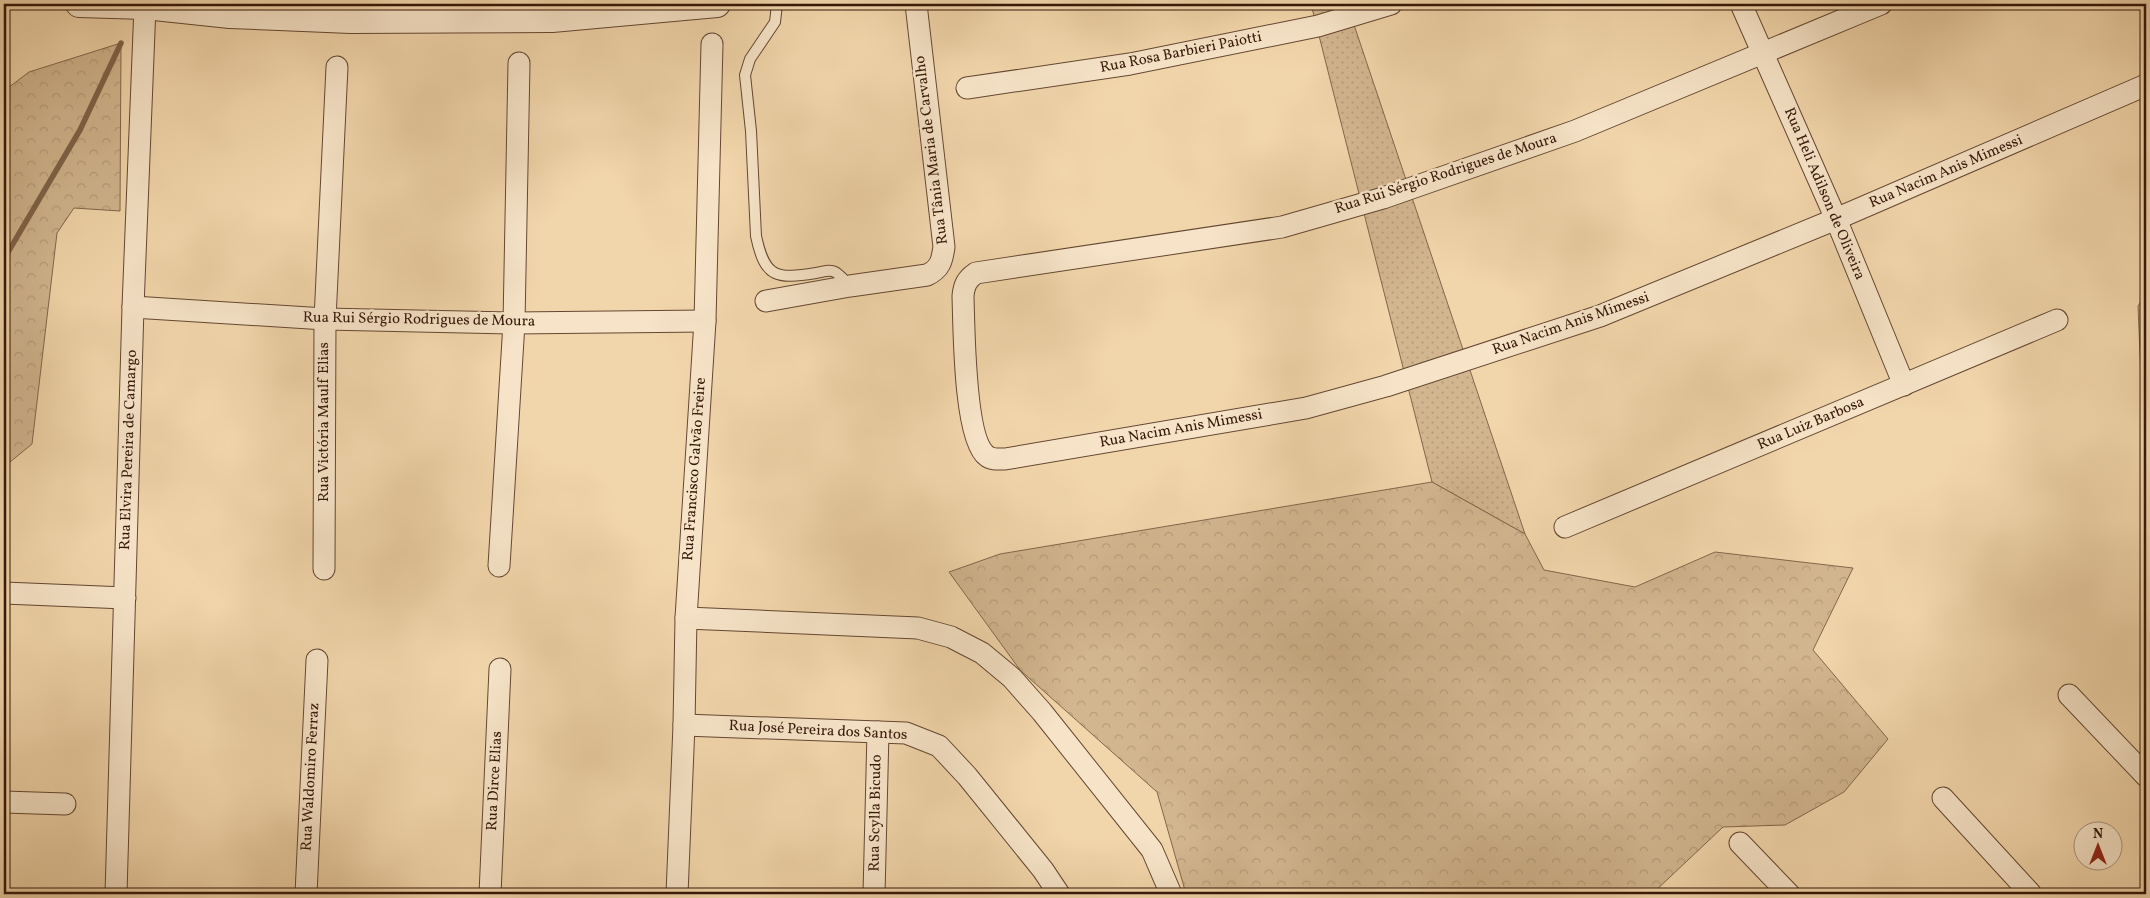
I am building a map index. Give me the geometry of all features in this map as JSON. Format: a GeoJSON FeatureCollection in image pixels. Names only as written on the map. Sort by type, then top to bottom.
{"type":"FeatureCollection","features":[{"type":"Feature","properties":{"kind":"street"},"geometry":{"type":"LineString","coordinates":[[79,4],[146,5],[230,15],[361,20],[552,19],[716,4]]}},
{"type":"Feature","properties":{"kind":"street","name":"Rua Tânia Maria de Carvalho"},"geometry":{"type":"LineString","coordinates":[[766,301],[927,275],[936,271],[942,263],[944,247],[916,4]]}},
{"type":"Feature","properties":{"kind":"street","name":"Rua Rosa Barbieri Paiotti"},"geometry":{"type":"LineString","coordinates":[[967,88],[1139,62],[1318,26],[1391,4]]}},
{"type":"Feature","properties":{"kind":"street","name":"Rua Heli Adilson de Oliveira"},"geometry":{"type":"LineString","coordinates":[[1741,4],[1836,219],[1904,385]]}},
{"type":"Feature","properties":{"kind":"street","name":"Rua Rui Sérgio Rodrigues de Moura"},"geometry":{"type":"LineString","coordinates":[[976,438],[967,387],[964,287],[969,278],[976,273],[1282,227],[1383,198],[1575,131],[1881,4]]}},
{"type":"Feature","properties":{"kind":"street","name":"Rua Elvira Pereira de Camargo"},"geometry":{"type":"LineString","coordinates":[[116,894],[133,307],[146,5]]}},
{"type":"Feature","properties":{"kind":"street","name":"Rua Francisco Galvão Freire"},"geometry":{"type":"LineString","coordinates":[[677,894],[686,618],[705,321],[712,44]]}},
{"type":"Feature","properties":{"kind":"street"},"geometry":{"type":"LineString","coordinates":[[499,566],[514,324],[519,64]]}},
{"type":"Feature","properties":{"kind":"street","name":"Rua Victória Maulf Elias"},"geometry":{"type":"LineString","coordinates":[[324,569],[324,318],[337,66]]}},
{"type":"Feature","properties":{"kind":"street","name":"Rua Nacim Anis Mimessi"},"geometry":{"type":"LineString","coordinates":[[976,438],[981,450],[987,456],[1005,459],[1306,408],[1386,386],[1600,316],[1836,219],[2146,85]]}},
{"type":"Feature","properties":{"kind":"street","name":"Rua Rui Sérgio Rodrigues de Moura"},"geometry":{"type":"LineString","coordinates":[[133,307],[324,318],[514,324],[705,321]]}},
{"type":"Feature","properties":{"kind":"street","name":"Rua Luiz Barbosa"},"geometry":{"type":"LineString","coordinates":[[1565,527],[2057,320]]}},
{"type":"Feature","properties":{"kind":"street"},"geometry":{"type":"LineString","coordinates":[[4,593],[125,598]]}},
{"type":"Feature","properties":{"kind":"street"},"geometry":{"type":"LineString","coordinates":[[686,618],[918,628],[951,637],[982,654],[1012,678],[1042,712],[1152,850],[1171,894]]}},
{"type":"Feature","properties":{"kind":"street","name":"Rua Waldomiro Ferraz"},"geometry":{"type":"LineString","coordinates":[[306,894],[317,660]]}},
{"type":"Feature","properties":{"kind":"street","name":"Rua Dirce Elias"},"geometry":{"type":"LineString","coordinates":[[490,894],[500,669]]}},
{"type":"Feature","properties":{"kind":"street"},"geometry":{"type":"LineString","coordinates":[[2069,695],[2146,776]]}},
{"type":"Feature","properties":{"kind":"street","name":"Rua José Pereira dos Santos"},"geometry":{"type":"LineString","coordinates":[[684,725],[906,733],[939,746],[967,776],[1026,848],[1059,894]]}},
{"type":"Feature","properties":{"kind":"street","name":"Rua Scylla Bicudo"},"geometry":{"type":"LineString","coordinates":[[874,894],[878,732]]}},
{"type":"Feature","properties":{"kind":"street"},"geometry":{"type":"LineString","coordinates":[[1943,798],[2031,894]]}},
{"type":"Feature","properties":{"kind":"street"},"geometry":{"type":"LineString","coordinates":[[4,802],[64,804]]}},
{"type":"Feature","properties":{"kind":"street"},"geometry":{"type":"LineString","coordinates":[[1740,843],[1789,894]]}},
{"type":"Feature","properties":{"kind":"lane"},"geometry":{"type":"LineString","coordinates":[[777,4],[775,22],[750,59],[745,75],[751,131],[756,236],[760,252],[768,270],[779,275],[791,277],[828,271],[835,272],[850,286]]}},
{"type":"Feature","properties":{"kind":"green space"},"geometry":{"type":"Polygon","coordinates":[[[1311,4],[1347,4],[1525,534],[1432,482],[1311,4]]]}},
{"type":"Feature","properties":{"kind":"green space"},"geometry":{"type":"Polygon","coordinates":[[[121,43],[120,211],[74,208],[57,233],[32,444],[4,467],[4,91],[29,72],[121,43]]]}},
{"type":"Feature","properties":{"kind":"green space"},"geometry":{"type":"Polygon","coordinates":[[[2146,294],[2146,431],[2143,424],[2138,306],[2146,294]]]}},
{"type":"Feature","properties":{"kind":"green space"},"geometry":{"type":"Polygon","coordinates":[[[1432,482],[1525,534],[1544,570],[1635,587],[1715,552],[1853,568],[1813,650],[1888,739],[1844,792],[1785,825],[1723,827],[1652,894],[1186,894],[1157,792],[1020,670],[949,572],[1000,554],[1432,482]]]}},
{"type":"Feature","properties":{"kind":"waterway"},"geometry":{"type":"LineString","coordinates":[[4,259],[80,130],[121,43]]}}]}
